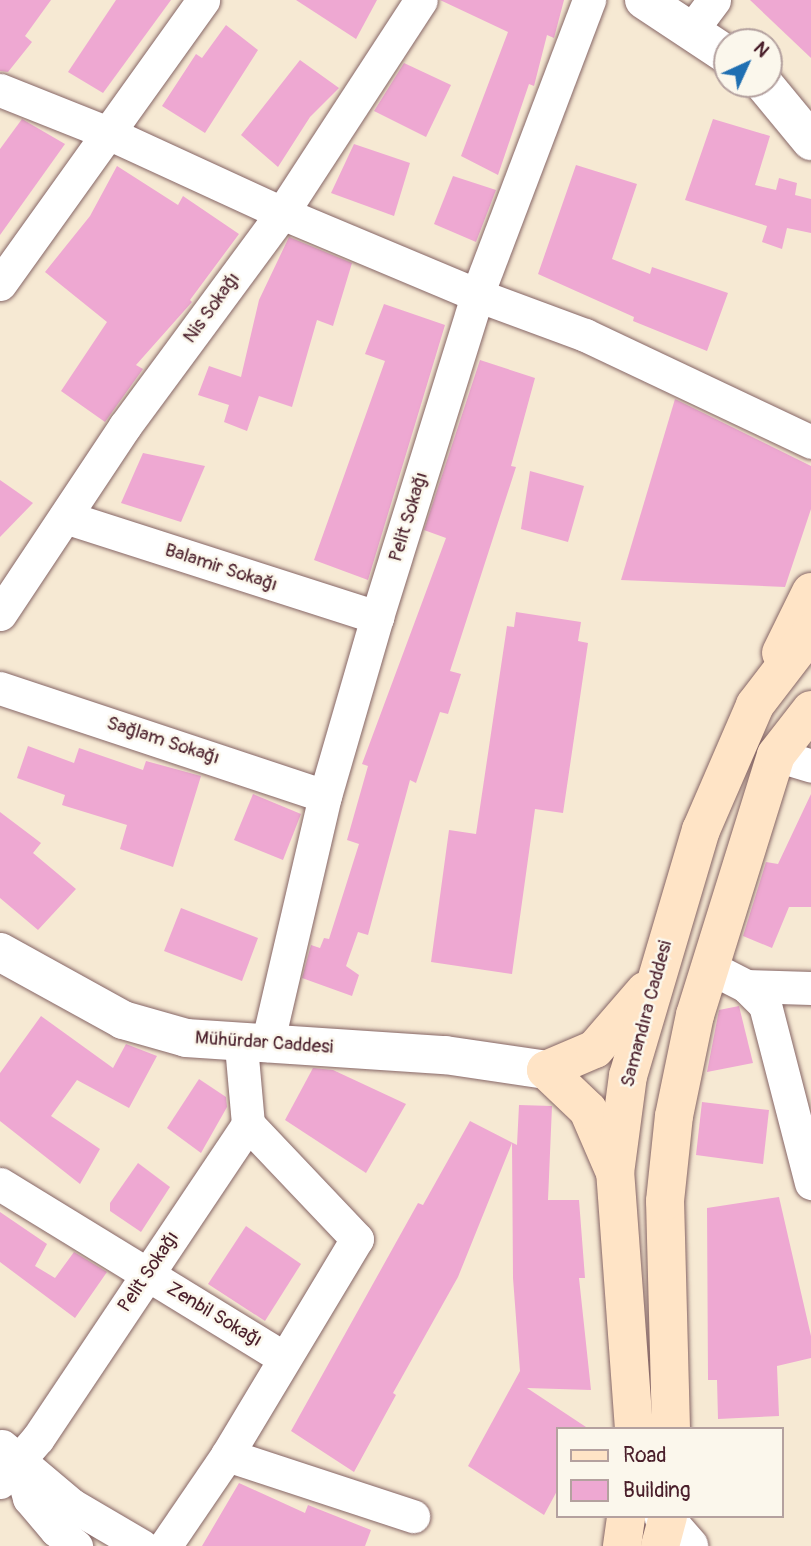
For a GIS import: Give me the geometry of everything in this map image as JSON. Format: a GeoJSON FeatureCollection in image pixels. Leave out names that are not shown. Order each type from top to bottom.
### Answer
{"type":"FeatureCollection","features":[{"type":"Feature","properties":{"kind":"main road"},"geometry":{"type":"LineString","coordinates":[[755,705],[811,592]]}},
{"type":"Feature","properties":{"kind":"main road","name":"Samandıra Caddesi"},"geometry":{"type":"LineString","coordinates":[[634,1427],[615,1173],[628,1076],[701,830],[755,705],[811,632]]}},
{"type":"Feature","properties":{"kind":"main road"},"geometry":{"type":"LineString","coordinates":[[671,1427],[665,1201],[674,1116],[695,1015],[811,710]]}},
{"type":"Feature","properties":{"kind":"main road"},"geometry":{"type":"LineString","coordinates":[[615,1173],[588,1110],[546,1070],[595,1049],[616,1029],[661,970]]}},
{"type":"Feature","properties":{"kind":"main road"},"geometry":{"type":"LineString","coordinates":[[622,1546],[626,1518]]}},
{"type":"Feature","properties":{"kind":"street"},"geometry":{"type":"LineString","coordinates":[[0,285],[203,0]]}},
{"type":"Feature","properties":{"kind":"street","name":"Nis Sokağı"},"geometry":{"type":"LineString","coordinates":[[0,614],[65,517],[282,213],[421,0]]}},
{"type":"Feature","properties":{"kind":"street","name":"Pelit Sokağı"},"geometry":{"type":"LineString","coordinates":[[6,1462],[38,1438],[248,1124],[254,1045],[377,617],[477,295],[589,0]]}},
{"type":"Feature","properties":{"kind":"street"},"geometry":{"type":"LineString","coordinates":[[644,0],[704,14],[713,30]]}},
{"type":"Feature","properties":{"kind":"street"},"geometry":{"type":"LineString","coordinates":[[0,90],[108,133],[282,213],[477,295],[585,335],[811,442]]}},
{"type":"Feature","properties":{"kind":"street"},"geometry":{"type":"LineString","coordinates":[[779,98],[806,124]]}},
{"type":"Feature","properties":{"kind":"street","name":"Balamir Sokağı"},"geometry":{"type":"LineString","coordinates":[[65,517],[377,617]]}},
{"type":"Feature","properties":{"kind":"street","name":"Sağlam Sokağı"},"geometry":{"type":"LineString","coordinates":[[0,688],[325,796]]}},
{"type":"Feature","properties":{"kind":"street","name":"Mühürdar Caddesi"},"geometry":{"type":"LineString","coordinates":[[2,958],[123,1020],[186,1038],[254,1045],[445,1055],[546,1070]]}},
{"type":"Feature","properties":{"kind":"street"},"geometry":{"type":"LineString","coordinates":[[711,968],[746,986],[765,1005],[811,1183]]}},
{"type":"Feature","properties":{"kind":"street"},"geometry":{"type":"LineString","coordinates":[[746,986],[811,988]]}},
{"type":"Feature","properties":{"kind":"street"},"geometry":{"type":"LineString","coordinates":[[165,1546],[228,1455],[356,1240],[248,1124]]}},
{"type":"Feature","properties":{"kind":"street","name":"Zenbil Sokağı"},"geometry":{"type":"LineString","coordinates":[[0,1184],[284,1357]]}},
{"type":"Feature","properties":{"kind":"street"},"geometry":{"type":"LineString","coordinates":[[228,1455],[412,1516]]}},
{"type":"Feature","properties":{"kind":"street"},"geometry":{"type":"LineString","coordinates":[[6,1462],[29,1498],[55,1530],[76,1546]]}},
{"type":"Feature","properties":{"kind":"street"},"geometry":{"type":"LineString","coordinates":[[6,1462],[142,1546]]}},
{"type":"Feature","properties":{"kind":"building"},"geometry":{"type":"Polygon","coordinates":[[[0,0],[51,0],[25,36],[32,42],[8,72],[0,71],[0,0]]]}},
{"type":"Feature","properties":{"kind":"building"},"geometry":{"type":"Polygon","coordinates":[[[116,0],[171,0],[103,93],[68,72],[116,0]]]}},
{"type":"Feature","properties":{"kind":"building"},"geometry":{"type":"Polygon","coordinates":[[[296,0],[377,0],[356,39],[296,0]]]}},
{"type":"Feature","properties":{"kind":"building"},"geometry":{"type":"Polygon","coordinates":[[[440,0],[564,0],[554,38],[547,35],[534,86],[529,84],[498,175],[461,156],[508,32],[440,0]]]}},
{"type":"Feature","properties":{"kind":"building"},"geometry":{"type":"Polygon","coordinates":[[[750,0],[811,0],[811,58],[783,31],[783,28],[779,28],[750,0]]]}},
{"type":"Feature","properties":{"kind":"building"},"geometry":{"type":"Polygon","coordinates":[[[226,25],[258,50],[205,133],[162,106],[196,54],[202,58],[226,25]]]}},
{"type":"Feature","properties":{"kind":"building"},"geometry":{"type":"Polygon","coordinates":[[[300,60],[339,88],[310,117],[278,167],[241,135],[300,60]]]}},
{"type":"Feature","properties":{"kind":"building"},"geometry":{"type":"Polygon","coordinates":[[[404,63],[451,85],[426,137],[374,111],[404,63]]]}},
{"type":"Feature","properties":{"kind":"building"},"geometry":{"type":"Polygon","coordinates":[[[22,119],[65,144],[0,235],[0,149],[22,119]]]}},
{"type":"Feature","properties":{"kind":"building"},"geometry":{"type":"Polygon","coordinates":[[[713,119],[770,136],[755,185],[776,190],[779,178],[797,183],[795,195],[811,199],[811,233],[787,228],[782,249],[762,242],[767,226],[685,200],[713,119]]]}},
{"type":"Feature","properties":{"kind":"building"},"geometry":{"type":"Polygon","coordinates":[[[354,144],[410,163],[394,216],[331,193],[354,144]]]}},
{"type":"Feature","properties":{"kind":"building"},"geometry":{"type":"Polygon","coordinates":[[[576,165],[637,184],[612,259],[650,274],[652,267],[728,293],[707,351],[633,321],[634,317],[538,274],[576,165]]]}},
{"type":"Feature","properties":{"kind":"building"},"geometry":{"type":"Polygon","coordinates":[[[117,166],[178,205],[183,196],[239,234],[190,300],[192,302],[136,365],[143,369],[105,422],[61,391],[107,322],[45,272],[90,216],[117,166]]]}},
{"type":"Feature","properties":{"kind":"building"},"geometry":{"type":"Polygon","coordinates":[[[453,176],[496,190],[476,242],[434,224],[453,176]]]}},
{"type":"Feature","properties":{"kind":"building"},"geometry":{"type":"Polygon","coordinates":[[[289,237],[352,263],[333,326],[317,320],[292,407],[259,396],[247,431],[224,422],[229,405],[198,395],[209,366],[241,377],[259,300],[289,237]]]}},
{"type":"Feature","properties":{"kind":"building"},"geometry":{"type":"Polygon","coordinates":[[[384,304],[445,325],[368,580],[314,560],[385,361],[365,354],[384,304]]]}},
{"type":"Feature","properties":{"kind":"building"},"geometry":{"type":"Polygon","coordinates":[[[480,360],[535,378],[511,466],[516,467],[450,671],[461,674],[448,714],[440,712],[416,783],[410,780],[368,935],[358,932],[346,966],[359,975],[352,996],[302,978],[311,945],[320,948],[324,938],[329,939],[359,844],[347,840],[368,766],[362,764],[446,538],[424,530],[480,360]]]}},
{"type":"Feature","properties":{"kind":"building"},"geometry":{"type":"Polygon","coordinates":[[[675,399],[811,466],[811,509],[785,587],[621,580],[675,399]]]}},
{"type":"Feature","properties":{"kind":"building"},"geometry":{"type":"Polygon","coordinates":[[[143,453],[205,466],[181,522],[121,503],[143,453]]]}},
{"type":"Feature","properties":{"kind":"building"},"geometry":{"type":"Polygon","coordinates":[[[530,471],[584,486],[568,542],[521,529],[530,471]]]}},
{"type":"Feature","properties":{"kind":"building"},"geometry":{"type":"Polygon","coordinates":[[[0,480],[33,503],[0,537],[0,480]]]}},
{"type":"Feature","properties":{"kind":"building"},"geometry":{"type":"Polygon","coordinates":[[[516,612],[581,622],[578,641],[588,643],[563,813],[535,809],[512,974],[431,962],[449,830],[476,834],[507,626],[514,627],[516,612]]]}},
{"type":"Feature","properties":{"kind":"building"},"geometry":{"type":"Polygon","coordinates":[[[28,746],[74,763],[79,748],[143,770],[146,761],[201,776],[173,867],[120,849],[127,825],[62,805],[65,795],[17,778],[28,746]]]}},
{"type":"Feature","properties":{"kind":"building"},"geometry":{"type":"Polygon","coordinates":[[[253,794],[301,814],[283,860],[234,840],[253,794]]]}},
{"type":"Feature","properties":{"kind":"building"},"geometry":{"type":"Polygon","coordinates":[[[811,794],[811,907],[789,907],[772,948],[743,936],[766,862],[778,864],[811,794]]]}},
{"type":"Feature","properties":{"kind":"building"},"geometry":{"type":"Polygon","coordinates":[[[0,812],[41,843],[33,853],[76,889],[38,930],[0,898],[0,812]]]}},
{"type":"Feature","properties":{"kind":"building"},"geometry":{"type":"Polygon","coordinates":[[[181,908],[258,938],[242,981],[164,951],[181,908]]]}},
{"type":"Feature","properties":{"kind":"building"},"geometry":{"type":"Polygon","coordinates":[[[739,1006],[753,1063],[707,1072],[719,1010],[739,1006]]]}},
{"type":"Feature","properties":{"kind":"building"},"geometry":{"type":"Polygon","coordinates":[[[41,1016],[113,1068],[126,1044],[157,1056],[129,1108],[77,1080],[51,1116],[100,1149],[80,1184],[0,1121],[0,1073],[41,1016]]]}},
{"type":"Feature","properties":{"kind":"building"},"geometry":{"type":"Polygon","coordinates":[[[313,1068],[333,1070],[406,1104],[366,1173],[285,1120],[313,1068]]]}},
{"type":"Feature","properties":{"kind":"building"},"geometry":{"type":"Polygon","coordinates":[[[199,1079],[226,1097],[227,1107],[201,1153],[167,1128],[199,1079]]]}},
{"type":"Feature","properties":{"kind":"building"},"geometry":{"type":"Polygon","coordinates":[[[702,1102],[769,1110],[763,1164],[696,1155],[702,1102]]]}},
{"type":"Feature","properties":{"kind":"building"},"geometry":{"type":"Polygon","coordinates":[[[519,1105],[552,1106],[548,1200],[579,1200],[585,1278],[579,1278],[591,1390],[527,1388],[586,1427],[556,1427],[556,1493],[544,1515],[468,1466],[520,1371],[513,1278],[512,1143],[458,1277],[393,1393],[396,1395],[354,1472],[291,1431],[418,1203],[423,1205],[470,1121],[517,1145],[519,1105]]]}},
{"type":"Feature","properties":{"kind":"building"},"geometry":{"type":"Polygon","coordinates":[[[138,1163],[170,1187],[141,1232],[110,1211],[110,1203],[138,1163]]]}},
{"type":"Feature","properties":{"kind":"building"},"geometry":{"type":"Polygon","coordinates":[[[779,1197],[811,1336],[811,1358],[777,1366],[779,1416],[718,1419],[717,1380],[708,1380],[707,1208],[779,1197]]]}},
{"type":"Feature","properties":{"kind":"building"},"geometry":{"type":"Polygon","coordinates":[[[0,1212],[47,1244],[35,1266],[55,1278],[74,1252],[107,1272],[75,1318],[0,1262],[0,1212]]]}},
{"type":"Feature","properties":{"kind":"building"},"geometry":{"type":"Polygon","coordinates":[[[246,1226],[301,1264],[265,1321],[208,1284],[246,1226]]]}},
{"type":"Feature","properties":{"kind":"building"},"geometry":{"type":"Polygon","coordinates":[[[239,1483],[305,1513],[308,1505],[371,1530],[365,1546],[202,1546],[239,1483]]]}}]}
